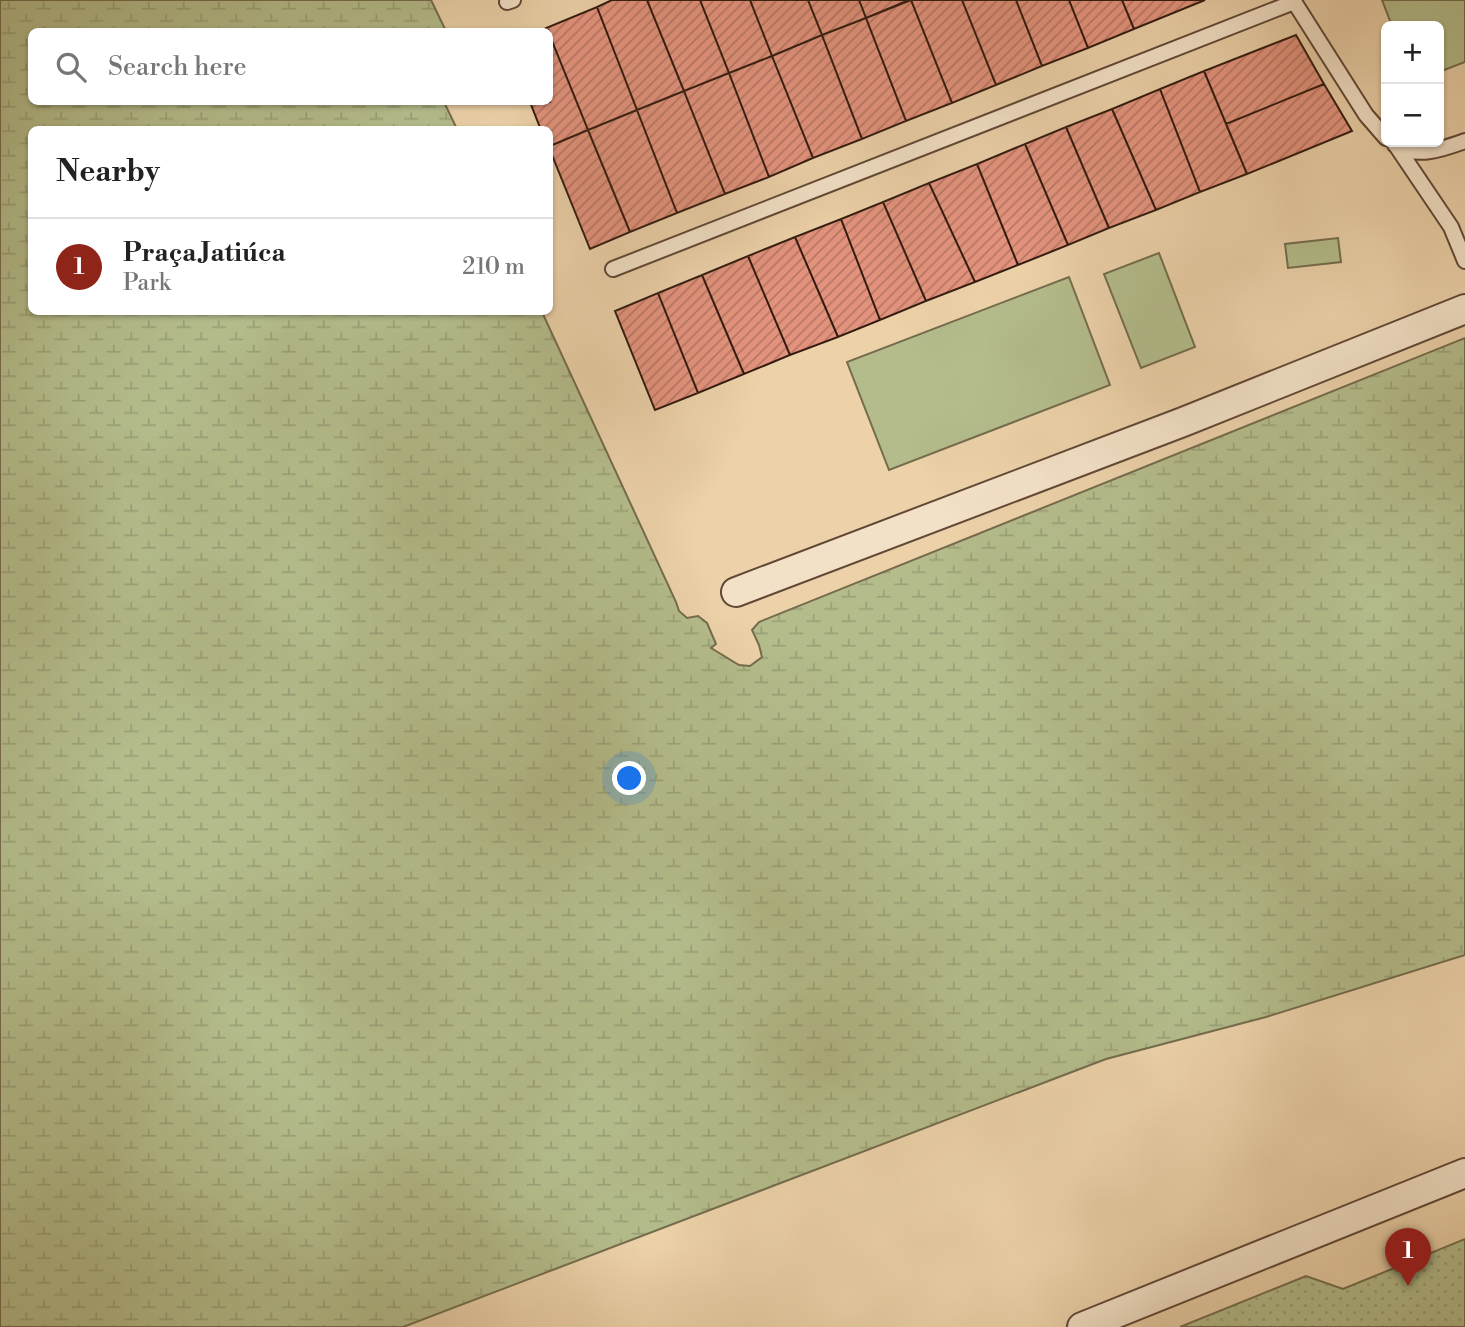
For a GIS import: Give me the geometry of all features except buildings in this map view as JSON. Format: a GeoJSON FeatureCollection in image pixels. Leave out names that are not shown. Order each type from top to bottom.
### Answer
{"type":"FeatureCollection","features":[{"type":"Feature","properties":{"kind":"street"},"geometry":{"type":"LineString","coordinates":[[736,592],[1183,422],[1465,309]]}},
{"type":"Feature","properties":{"kind":"street"},"geometry":{"type":"LineString","coordinates":[[1082,1327],[1465,1173]]}},
{"type":"Feature","properties":{"kind":"lane"},"geometry":{"type":"LineString","coordinates":[[613,269],[1294,1],[1366,115],[1381,131]]}},
{"type":"Feature","properties":{"kind":"lane"},"geometry":{"type":"LineString","coordinates":[[1402,147],[1418,154],[1465,141]]}},
{"type":"Feature","properties":{"kind":"lane"},"geometry":{"type":"LineString","coordinates":[[1395,147],[1451,227],[1465,261]]}},
{"type":"Feature","properties":{"kind":"green space"},"geometry":{"type":"Polygon","coordinates":[[[0,0],[431,0],[445,28],[28,28],[28,105],[445,105],[456,126],[28,126],[28,315],[543,315],[679,611],[687,618],[698,616],[707,623],[716,644],[711,648],[739,665],[750,666],[762,657],[752,630],[759,622],[1465,338],[1465,955],[1266,1017],[1106,1059],[403,1327],[0,1327],[0,0]]]}},
{"type":"Feature","properties":{"kind":"green space"},"geometry":{"type":"Polygon","coordinates":[[[1382,0],[1465,0],[1465,62],[1444,70],[1444,21],[1390,21],[1382,0]]]}},
{"type":"Feature","properties":{"kind":"green space"},"geometry":{"type":"Polygon","coordinates":[[[1338,238],[1341,262],[1288,268],[1285,244],[1338,238]]]}},
{"type":"Feature","properties":{"kind":"green space"},"geometry":{"type":"Polygon","coordinates":[[[1159,253],[1195,347],[1141,368],[1104,274],[1159,253]]]}},
{"type":"Feature","properties":{"kind":"green space"},"geometry":{"type":"Polygon","coordinates":[[[1069,277],[1110,385],[889,470],[847,362],[1069,277]]]}},
{"type":"Feature","properties":{"kind":"green space"},"geometry":{"type":"Polygon","coordinates":[[[1465,1239],[1465,1327],[1180,1327],[1306,1276],[1343,1289],[1465,1239]]]}},
{"type":"Feature","properties":{"kind":"place","name":"Praça Jatiúca"},"geometry":{"type":"Point","coordinates":[1408,1286]}}]}
